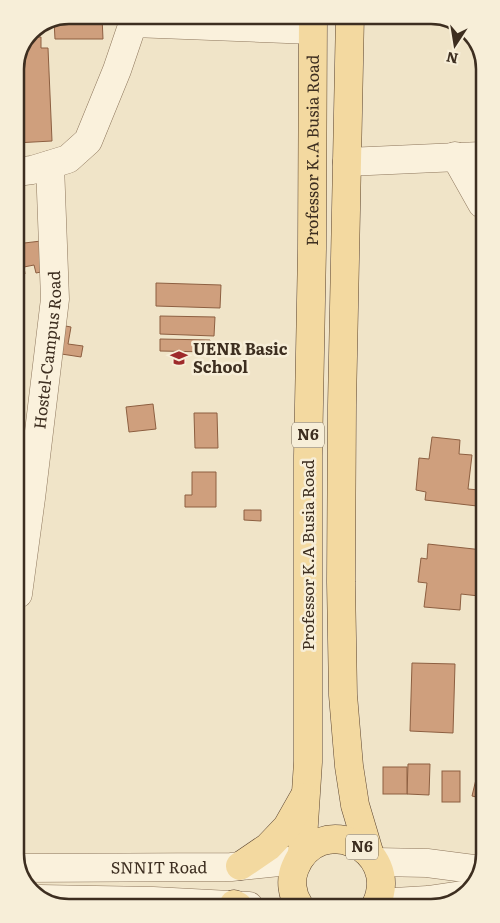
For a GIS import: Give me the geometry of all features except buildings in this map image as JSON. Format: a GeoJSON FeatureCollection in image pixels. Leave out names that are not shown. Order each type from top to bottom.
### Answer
{"type":"FeatureCollection","features":[{"type":"Feature","properties":{"kind":"main road","name":"Professor K.A Busia Road"},"geometry":{"type":"LineString","coordinates":[[300,857],[308,762],[308,456],[312,290],[313,24]]}},
{"type":"Feature","properties":{"kind":"main road","name":"Professor K.A Busia Road"},"geometry":{"type":"LineString","coordinates":[[350,24],[344,290],[341,582],[343,695],[349,766],[355,805],[372,857]]}},
{"type":"Feature","properties":{"kind":"main road"},"geometry":{"type":"LineString","coordinates":[[312,249],[345,246]]}},
{"type":"Feature","properties":{"kind":"main road"},"geometry":{"type":"LineString","coordinates":[[312,290],[344,290]]}},
{"type":"Feature","properties":{"kind":"main road"},"geometry":{"type":"LineString","coordinates":[[240,866],[268,847],[287,827],[306,794]]}},
{"type":"Feature","properties":{"kind":"main road","name":"N6"},"geometry":{"type":"LineString","coordinates":[[297,899],[292,888],[293,873],[300,857],[312,846],[323,841],[335,839],[353,842],[372,857],[381,875],[381,890],[378,899]]}},
{"type":"Feature","properties":{"kind":"street"},"geometry":{"type":"LineString","coordinates":[[24,171],[68,159],[88,141],[117,70],[133,24]]}},
{"type":"Feature","properties":{"kind":"street"},"geometry":{"type":"LineString","coordinates":[[347,162],[468,156],[476,183]]}},
{"type":"Feature","properties":{"kind":"street","name":"Hostel-Campus Road"},"geometry":{"type":"LineString","coordinates":[[24,549],[55,298],[50,165]]}},
{"type":"Feature","properties":{"kind":"street","name":"SNNIT Road"},"geometry":{"type":"LineString","coordinates":[[26,868],[240,866],[300,857]]}},
{"type":"Feature","properties":{"kind":"street"},"geometry":{"type":"LineString","coordinates":[[372,857],[474,869]]}},
{"type":"Feature","properties":{"kind":"place","name":"UENR Basic School"},"geometry":{"type":"Point","coordinates":[179,358]}}]}
